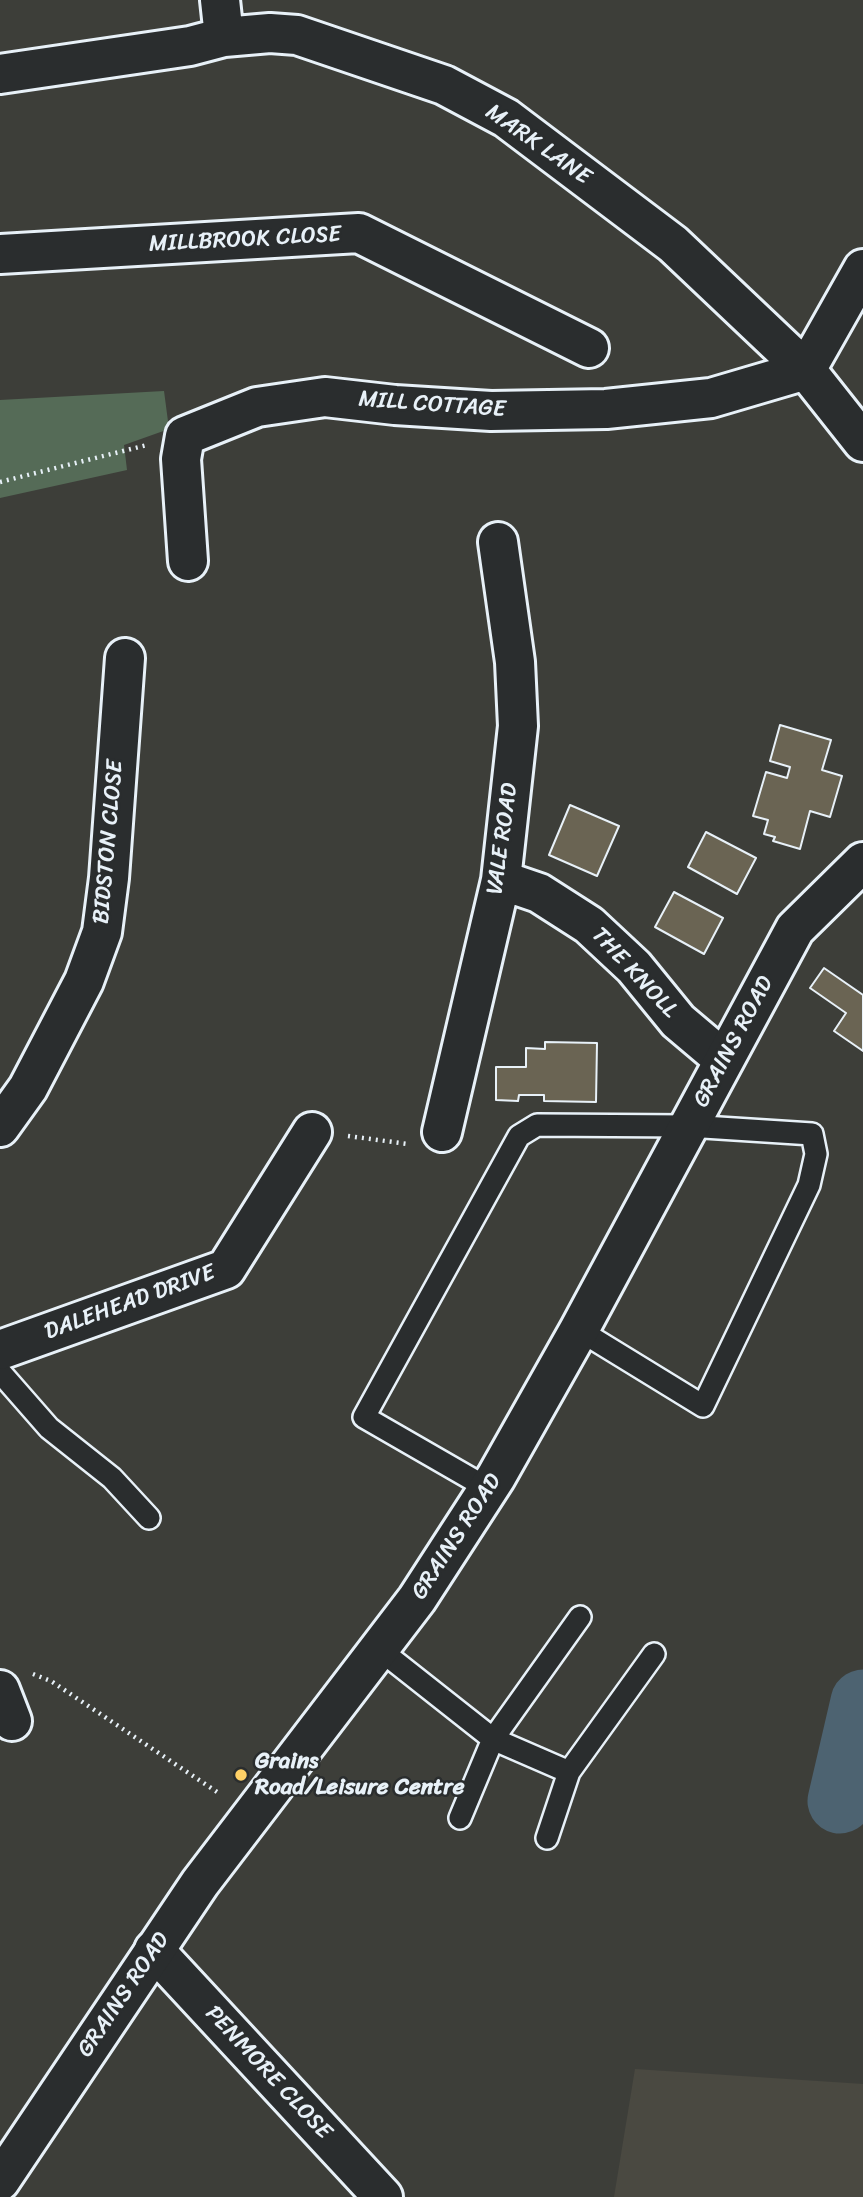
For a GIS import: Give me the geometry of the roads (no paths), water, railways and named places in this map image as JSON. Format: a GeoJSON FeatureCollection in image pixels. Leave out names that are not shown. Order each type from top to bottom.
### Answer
{"type":"FeatureCollection","features":[{"type":"Feature","properties":{"kind":"street"},"geometry":{"type":"LineString","coordinates":[[219,0],[224,37]]}},
{"type":"Feature","properties":{"kind":"street","name":"MARK LANE"},"geometry":{"type":"LineString","coordinates":[[0,74],[190,46],[224,37],[270,33],[297,35],[444,85],[506,118],[673,243],[806,370],[863,442]]}},
{"type":"Feature","properties":{"kind":"street","name":"MILLBROOK CLOSE"},"geometry":{"type":"LineString","coordinates":[[0,254],[359,233],[589,348]]}},
{"type":"Feature","properties":{"kind":"street"},"geometry":{"type":"LineString","coordinates":[[806,370],[863,269]]}},
{"type":"Feature","properties":{"kind":"street","name":"MILL COTTAGE"},"geometry":{"type":"LineString","coordinates":[[188,561],[181,459],[185,436],[257,407],[325,397],[491,411],[606,409],[711,398],[806,370]]}},
{"type":"Feature","properties":{"kind":"street","name":"VALE ROAD"},"geometry":{"type":"LineString","coordinates":[[442,1132],[501,880],[518,726],[515,662],[498,541]]}},
{"type":"Feature","properties":{"kind":"street","name":"BIDSTON CLOSE"},"geometry":{"type":"LineString","coordinates":[[0,1127],[28,1088],[85,981],[102,932],[109,878],[125,658]]}},
{"type":"Feature","properties":{"kind":"street","name":"GRAINS ROAD"},"geometry":{"type":"LineString","coordinates":[[0,2181],[200,1883],[418,1599],[489,1489],[579,1330],[795,929],[863,862]]}},
{"type":"Feature","properties":{"kind":"street","name":"THE KNOLL"},"geometry":{"type":"LineString","coordinates":[[501,880],[539,893],[589,925],[634,968],[678,1021],[723,1059]]}},
{"type":"Feature","properties":{"kind":"street","name":"DALEHEAD DRIVE"},"geometry":{"type":"LineString","coordinates":[[0,1350],[226,1269],[312,1132]]}},
{"type":"Feature","properties":{"kind":"street","name":"PENMORE CLOSE"},"geometry":{"type":"LineString","coordinates":[[154,1950],[383,2197]]}},
{"type":"Feature","properties":{"kind":"lane"},"geometry":{"type":"LineString","coordinates":[[489,1489],[364,1417],[519,1136],[537,1125],[688,1126],[812,1134],[816,1154],[808,1185],[703,1406],[579,1330]]}},
{"type":"Feature","properties":{"kind":"lane"},"geometry":{"type":"LineString","coordinates":[[0,1372],[49,1428],[112,1478],[149,1518]]}},
{"type":"Feature","properties":{"kind":"lane"},"geometry":{"type":"LineString","coordinates":[[460,1818],[493,1739],[580,1617]]}},
{"type":"Feature","properties":{"kind":"lane"},"geometry":{"type":"LineString","coordinates":[[379,1649],[493,1739],[569,1772]]}},
{"type":"Feature","properties":{"kind":"lane"},"geometry":{"type":"LineString","coordinates":[[547,1838],[569,1772],[654,1654]]}},
{"type":"Feature","properties":{"kind":"waterway"},"geometry":{"type":"LineString","coordinates":[[840,1801],[863,1702]]}},
{"type":"Feature","properties":{"kind":"place","name":"Grains Road/Leisure Centre"},"geometry":{"type":"Point","coordinates":[241,1775]}}]}
